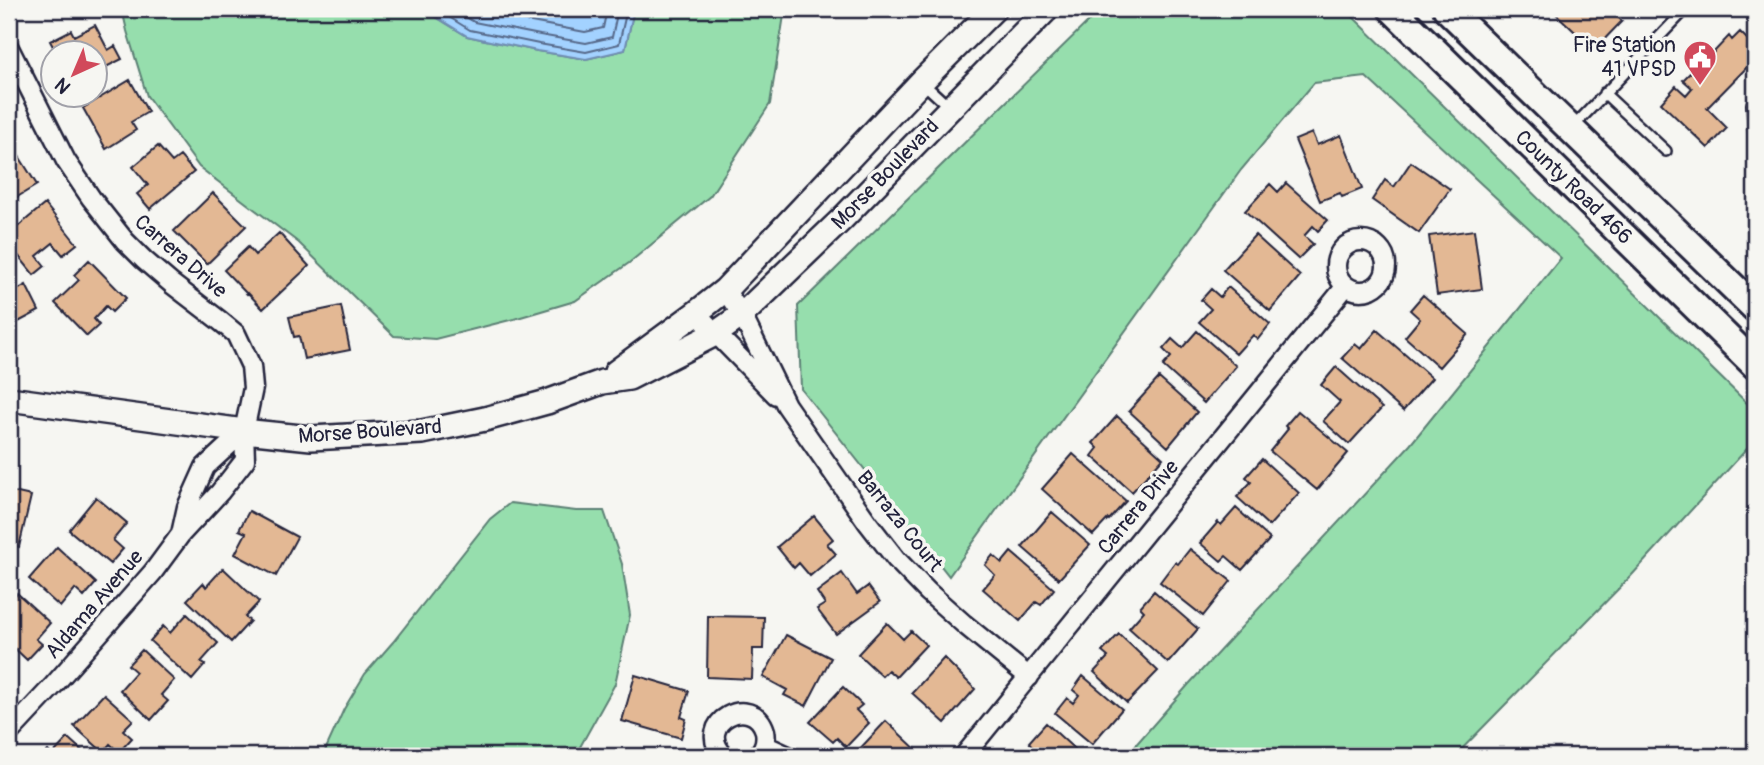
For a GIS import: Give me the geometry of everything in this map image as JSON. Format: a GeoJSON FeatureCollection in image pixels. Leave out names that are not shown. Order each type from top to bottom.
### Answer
{"type":"FeatureCollection","features":[{"type":"Feature","properties":{"kind":"main road","name":"County Road 466"},"geometry":{"type":"LineString","coordinates":[[1392,9],[1755,365]]}},
{"type":"Feature","properties":{"kind":"main road","name":"County Road 466"},"geometry":{"type":"LineString","coordinates":[[1447,9],[1755,308]]}},
{"type":"Feature","properties":{"kind":"street","name":"Morse Boulevard"},"geometry":{"type":"LineString","coordinates":[[602,382],[724,290],[994,9]]}},
{"type":"Feature","properties":{"kind":"street","name":"Morse Boulevard"},"geometry":{"type":"LineString","coordinates":[[9,399],[312,438],[422,432],[485,419],[547,402],[602,382],[629,378],[715,334],[742,315],[841,220],[1047,9]]}},
{"type":"Feature","properties":{"kind":"street","name":"Carrera Drive"},"geometry":{"type":"LineString","coordinates":[[9,48],[66,160],[107,219],[144,260],[236,334],[251,366],[253,388],[244,431]]}},
{"type":"Feature","properties":{"kind":"street","name":"Carrera Drive"},"geometry":{"type":"LineString","coordinates":[[964,756],[1346,286]]}},
{"type":"Feature","properties":{"kind":"street","name":"Barraza Court"},"geometry":{"type":"LineString","coordinates":[[724,290],[742,315],[786,405],[896,559],[946,608],[1028,677]]}},
{"type":"Feature","properties":{"kind":"street","name":"Barraza Court"},"geometry":{"type":"LineString","coordinates":[[696,313],[786,405]]}},
{"type":"Feature","properties":{"kind":"street","name":"Aldama Avenue"},"geometry":{"type":"LineString","coordinates":[[181,534],[187,508],[205,467],[244,431]]}},
{"type":"Feature","properties":{"kind":"street","name":"Aldama Avenue"},"geometry":{"type":"LineString","coordinates":[[9,733],[53,687],[153,572],[181,534],[245,460],[244,431]]}},
{"type":"Feature","properties":{"kind":"street"},"geometry":{"type":"LineString","coordinates":[[724,756],[716,745],[716,729],[727,716],[744,712],[759,720],[764,728],[766,737],[761,751],[788,756]]}},
{"type":"Feature","properties":{"kind":"lane"},"geometry":{"type":"LineString","coordinates":[[1570,129],[1686,9]]}},
{"type":"Feature","properties":{"kind":"lane"},"geometry":{"type":"LineString","coordinates":[[922,81],[950,108]]}},
{"type":"Feature","properties":{"kind":"lane"},"geometry":{"type":"LineString","coordinates":[[1604,93],[1666,151]]}},
{"type":"Feature","properties":{"kind":"lane"},"geometry":{"type":"LineString","coordinates":[[1755,101],[1752,104],[1755,149]]}},
{"type":"Feature","properties":{"kind":"green space"},"geometry":{"type":"Polygon","coordinates":[[[122,9],[423,9],[467,36],[586,59],[625,50],[634,9],[785,9],[770,104],[710,196],[629,263],[575,301],[435,339],[394,336],[299,243],[199,167],[147,96],[122,9]]]}},
{"type":"Feature","properties":{"kind":"green space"},"geometry":{"type":"Polygon","coordinates":[[[1101,9],[1345,9],[1755,411],[1755,440],[1631,576],[1455,756],[1126,756],[1410,445],[1561,258],[1366,77],[1314,83],[1241,170],[949,576],[801,389],[798,306],[1101,9]]]}},
{"type":"Feature","properties":{"kind":"green space"},"geometry":{"type":"Polygon","coordinates":[[[510,503],[576,511],[604,511],[622,564],[630,615],[615,684],[575,756],[325,756],[344,709],[365,674],[490,519],[510,503]]]}},
{"type":"Feature","properties":{"kind":"water"},"geometry":{"type":"Polygon","coordinates":[[[423,9],[634,9],[625,50],[586,59],[467,36],[423,9]]]}},
{"type":"Feature","properties":{"kind":"building"},"geometry":{"type":"Polygon","coordinates":[[[1551,9],[1609,9],[1622,21],[1594,50],[1551,9]]]}},
{"type":"Feature","properties":{"kind":"building"},"geometry":{"type":"Polygon","coordinates":[[[95,25],[102,38],[56,38],[71,30],[74,36],[95,25]]]}},
{"type":"Feature","properties":{"kind":"building"},"geometry":{"type":"Polygon","coordinates":[[[1740,32],[1755,47],[1750,57],[1754,60],[1707,108],[1727,128],[1708,148],[1661,103],[1676,86],[1686,95],[1692,88],[1683,80],[1693,70],[1695,72],[1729,36],[1732,40],[1740,32]]]}},
{"type":"Feature","properties":{"kind":"building"},"geometry":{"type":"Polygon","coordinates":[[[115,46],[122,59],[108,66],[108,50],[115,46]]]}},
{"type":"Feature","properties":{"kind":"building"},"geometry":{"type":"Polygon","coordinates":[[[130,80],[148,112],[131,122],[136,130],[106,149],[83,108],[108,108],[108,93],[130,80]]]}},
{"type":"Feature","properties":{"kind":"building"},"geometry":{"type":"Polygon","coordinates":[[[1312,133],[1317,145],[1341,135],[1362,189],[1342,197],[1340,193],[1320,201],[1295,140],[1312,133]]]}},
{"type":"Feature","properties":{"kind":"building"},"geometry":{"type":"Polygon","coordinates":[[[12,145],[37,185],[9,202],[9,147],[12,145]]]}},
{"type":"Feature","properties":{"kind":"building"},"geometry":{"type":"Polygon","coordinates":[[[158,146],[172,162],[180,156],[194,172],[150,209],[137,194],[148,185],[133,167],[158,146]]]}},
{"type":"Feature","properties":{"kind":"building"},"geometry":{"type":"Polygon","coordinates":[[[1411,162],[1450,189],[1419,233],[1372,200],[1385,180],[1394,187],[1411,162]]]}},
{"type":"Feature","properties":{"kind":"building"},"geometry":{"type":"Polygon","coordinates":[[[1286,183],[1328,220],[1318,231],[1313,226],[1304,236],[1313,244],[1298,259],[1245,211],[1270,184],[1278,192],[1286,183]]]}},
{"type":"Feature","properties":{"kind":"building"},"geometry":{"type":"Polygon","coordinates":[[[213,193],[246,226],[207,264],[174,231],[213,193]]]}},
{"type":"Feature","properties":{"kind":"building"},"geometry":{"type":"Polygon","coordinates":[[[45,204],[77,244],[63,255],[53,243],[37,256],[45,266],[34,275],[9,244],[9,234],[45,204]]]}},
{"type":"Feature","properties":{"kind":"building"},"geometry":{"type":"Polygon","coordinates":[[[1474,230],[1482,289],[1437,295],[1429,236],[1474,230]]]}},
{"type":"Feature","properties":{"kind":"building"},"geometry":{"type":"Polygon","coordinates":[[[279,233],[309,266],[263,309],[224,270],[248,247],[255,255],[279,233]]]}},
{"type":"Feature","properties":{"kind":"building"},"geometry":{"type":"Polygon","coordinates":[[[1255,235],[1300,276],[1270,311],[1223,270],[1255,235]]]}},
{"type":"Feature","properties":{"kind":"building"},"geometry":{"type":"Polygon","coordinates":[[[89,260],[126,298],[112,312],[106,306],[94,319],[99,325],[87,336],[55,303],[79,280],[74,275],[89,260]]]}},
{"type":"Feature","properties":{"kind":"building"},"geometry":{"type":"Polygon","coordinates":[[[9,274],[17,290],[26,285],[39,311],[9,327],[9,274]]]}},
{"type":"Feature","properties":{"kind":"building"},"geometry":{"type":"Polygon","coordinates":[[[1228,287],[1270,324],[1258,339],[1253,335],[1236,354],[1199,322],[1211,309],[1201,300],[1211,289],[1220,297],[1228,287]]]}},
{"type":"Feature","properties":{"kind":"building"},"geometry":{"type":"Polygon","coordinates":[[[1423,295],[1468,334],[1439,367],[1405,337],[1420,319],[1410,310],[1423,295]]]}},
{"type":"Feature","properties":{"kind":"building"},"geometry":{"type":"Polygon","coordinates":[[[341,306],[350,350],[304,359],[299,336],[294,337],[289,317],[341,306]]]}},
{"type":"Feature","properties":{"kind":"building"},"geometry":{"type":"Polygon","coordinates":[[[1377,330],[1432,378],[1403,411],[1342,358],[1355,344],[1361,349],[1377,330]]]}},
{"type":"Feature","properties":{"kind":"building"},"geometry":{"type":"Polygon","coordinates":[[[1197,331],[1236,366],[1204,403],[1163,366],[1171,357],[1163,349],[1172,339],[1182,348],[1197,331]]]}},
{"type":"Feature","properties":{"kind":"building"},"geometry":{"type":"Polygon","coordinates":[[[1336,367],[1382,408],[1349,444],[1323,421],[1340,402],[1321,385],[1336,367]]]}},
{"type":"Feature","properties":{"kind":"building"},"geometry":{"type":"Polygon","coordinates":[[[1159,378],[1197,412],[1168,447],[1129,411],[1159,378]]]}},
{"type":"Feature","properties":{"kind":"building"},"geometry":{"type":"Polygon","coordinates":[[[1298,411],[1348,453],[1317,490],[1270,451],[1288,429],[1285,426],[1298,411]]]}},
{"type":"Feature","properties":{"kind":"building"},"geometry":{"type":"Polygon","coordinates":[[[1117,416],[1163,458],[1132,492],[1092,456],[1098,448],[1093,443],[1117,416]]]}},
{"type":"Feature","properties":{"kind":"building"},"geometry":{"type":"Polygon","coordinates":[[[1073,454],[1126,501],[1093,535],[1042,489],[1073,454]]]}},
{"type":"Feature","properties":{"kind":"building"},"geometry":{"type":"Polygon","coordinates":[[[1262,459],[1299,493],[1269,526],[1237,497],[1251,482],[1246,477],[1262,459]]]}},
{"type":"Feature","properties":{"kind":"building"},"geometry":{"type":"Polygon","coordinates":[[[9,491],[31,496],[19,547],[9,544],[9,491]]]}},
{"type":"Feature","properties":{"kind":"building"},"geometry":{"type":"Polygon","coordinates":[[[96,497],[127,523],[113,540],[123,549],[110,564],[69,530],[96,497]]]}},
{"type":"Feature","properties":{"kind":"building"},"geometry":{"type":"Polygon","coordinates":[[[1236,508],[1270,539],[1242,570],[1226,556],[1221,561],[1200,543],[1218,522],[1221,525],[1236,508]]]}},
{"type":"Feature","properties":{"kind":"building"},"geometry":{"type":"Polygon","coordinates":[[[249,511],[297,537],[276,576],[235,554],[246,533],[239,530],[249,511]]]}},
{"type":"Feature","properties":{"kind":"building"},"geometry":{"type":"Polygon","coordinates":[[[1052,512],[1090,545],[1059,579],[1022,547],[1052,512]]]}},
{"type":"Feature","properties":{"kind":"building"},"geometry":{"type":"Polygon","coordinates":[[[814,516],[833,539],[827,544],[836,554],[810,576],[799,563],[794,568],[777,547],[814,516]]]}},
{"type":"Feature","properties":{"kind":"building"},"geometry":{"type":"Polygon","coordinates":[[[57,547],[96,583],[84,597],[75,589],[60,607],[29,579],[57,547]]]}},
{"type":"Feature","properties":{"kind":"building"},"geometry":{"type":"Polygon","coordinates":[[[1190,549],[1231,581],[1203,616],[1160,582],[1175,562],[1178,564],[1190,549]]]}},
{"type":"Feature","properties":{"kind":"building"},"geometry":{"type":"Polygon","coordinates":[[[1011,552],[1054,589],[1041,605],[1036,602],[1020,621],[983,589],[995,575],[985,565],[993,555],[1002,563],[1011,552]]]}},
{"type":"Feature","properties":{"kind":"building"},"geometry":{"type":"Polygon","coordinates":[[[223,568],[259,602],[245,617],[250,621],[231,642],[187,600],[203,583],[206,587],[223,568]]]}},
{"type":"Feature","properties":{"kind":"building"},"geometry":{"type":"Polygon","coordinates":[[[842,573],[857,594],[868,586],[880,602],[836,634],[817,609],[825,604],[817,592],[842,573]]]}},
{"type":"Feature","properties":{"kind":"building"},"geometry":{"type":"Polygon","coordinates":[[[1154,591],[1198,629],[1168,663],[1129,628],[1144,611],[1140,607],[1154,591]]]}},
{"type":"Feature","properties":{"kind":"building"},"geometry":{"type":"Polygon","coordinates":[[[17,593],[50,623],[36,639],[42,644],[27,660],[9,643],[9,602],[17,593]]]}},
{"type":"Feature","properties":{"kind":"building"},"geometry":{"type":"Polygon","coordinates":[[[187,614],[218,643],[201,662],[205,665],[192,680],[150,641],[163,626],[170,633],[187,614]]]}},
{"type":"Feature","properties":{"kind":"building"},"geometry":{"type":"Polygon","coordinates":[[[708,616],[764,617],[763,649],[753,649],[752,679],[707,677],[708,616]]]}},
{"type":"Feature","properties":{"kind":"building"},"geometry":{"type":"Polygon","coordinates":[[[887,623],[903,639],[911,631],[926,645],[896,677],[888,670],[882,676],[858,654],[887,623]]]}},
{"type":"Feature","properties":{"kind":"building"},"geometry":{"type":"Polygon","coordinates":[[[1119,634],[1158,671],[1127,703],[1094,672],[1108,657],[1102,652],[1119,634]]]}},
{"type":"Feature","properties":{"kind":"building"},"geometry":{"type":"Polygon","coordinates":[[[786,635],[831,658],[806,706],[784,695],[787,690],[763,677],[786,635]]]}},
{"type":"Feature","properties":{"kind":"building"},"geometry":{"type":"Polygon","coordinates":[[[142,650],[174,680],[161,695],[168,701],[151,720],[120,690],[136,672],[128,665],[142,650]]]}},
{"type":"Feature","properties":{"kind":"building"},"geometry":{"type":"Polygon","coordinates":[[[944,658],[975,689],[945,723],[912,693],[944,658]]]}},
{"type":"Feature","properties":{"kind":"building"},"geometry":{"type":"Polygon","coordinates":[[[635,675],[689,691],[681,717],[686,719],[681,738],[622,721],[635,675]]]}},
{"type":"Feature","properties":{"kind":"building"},"geometry":{"type":"Polygon","coordinates":[[[1083,676],[1122,709],[1092,744],[1055,713],[1067,698],[1073,703],[1079,695],[1073,690],[1083,676]]]}},
{"type":"Feature","properties":{"kind":"building"},"geometry":{"type":"Polygon","coordinates":[[[843,687],[862,705],[856,710],[869,723],[846,747],[837,738],[833,742],[810,722],[843,687]]]}},
{"type":"Feature","properties":{"kind":"building"},"geometry":{"type":"Polygon","coordinates":[[[104,694],[133,720],[123,730],[132,738],[119,752],[110,744],[103,752],[74,726],[104,694]]]}},
{"type":"Feature","properties":{"kind":"building"},"geometry":{"type":"Polygon","coordinates":[[[886,721],[921,754],[853,756],[886,721]]]}},
{"type":"Feature","properties":{"kind":"building"},"geometry":{"type":"Polygon","coordinates":[[[1046,723],[1082,756],[1023,756],[1032,746],[1029,742],[1046,723]]]}},
{"type":"Feature","properties":{"kind":"building"},"geometry":{"type":"Polygon","coordinates":[[[68,738],[88,756],[43,756],[48,751],[52,755],[68,738]]]}},
{"type":"Feature","properties":{"kind":"place","name":"Fire Station 41 VPSD"},"geometry":{"type":"Point","coordinates":[1700,87]}}]}
